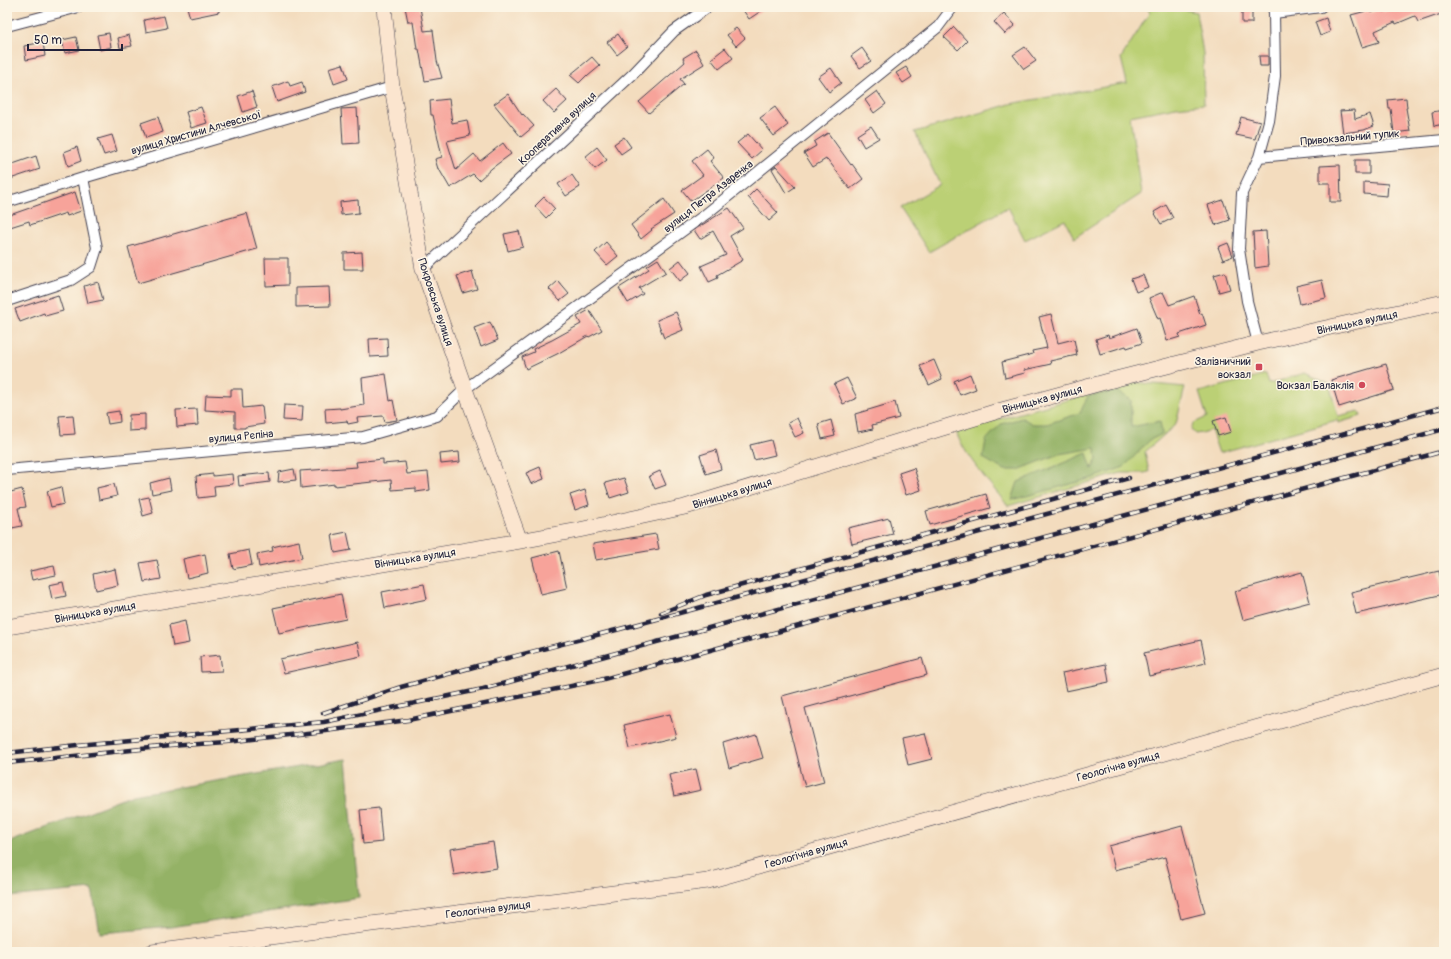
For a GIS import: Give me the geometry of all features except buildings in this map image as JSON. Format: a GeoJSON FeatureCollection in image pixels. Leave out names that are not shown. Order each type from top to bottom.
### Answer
{"type":"FeatureCollection","features":[{"type":"Feature","properties":{"kind":"street"},"geometry":{"type":"LineString","coordinates":[[7,26],[79,7]]}},
{"type":"Feature","properties":{"kind":"street","name":"Покровська вулиця"},"geometry":{"type":"LineString","coordinates":[[384,7],[392,87],[423,269],[520,541]]}},
{"type":"Feature","properties":{"kind":"street","name":"Кооперативна вулиця"},"geometry":{"type":"LineString","coordinates":[[423,269],[633,74],[674,31],[708,7]]}},
{"type":"Feature","properties":{"kind":"street","name":"вулиця Петра Азаренка"},"geometry":{"type":"LineString","coordinates":[[465,390],[706,214],[938,27],[953,7]]}},
{"type":"Feature","properties":{"kind":"street"},"geometry":{"type":"LineString","coordinates":[[1258,343],[1247,301],[1239,249],[1242,193],[1259,157],[1269,121],[1275,76],[1274,10],[1321,7]]}},
{"type":"Feature","properties":{"kind":"street","name":"вулиця Христини Алчевської"},"geometry":{"type":"LineString","coordinates":[[7,202],[83,178],[392,87]]}},
{"type":"Feature","properties":{"kind":"street","name":"Привокзальний тупик"},"geometry":{"type":"LineString","coordinates":[[1259,157],[1444,140]]}},
{"type":"Feature","properties":{"kind":"street"},"geometry":{"type":"LineString","coordinates":[[7,301],[71,280],[92,267],[97,248],[83,178]]}},
{"type":"Feature","properties":{"kind":"street","name":"Вінницька вулиця"},"geometry":{"type":"LineString","coordinates":[[7,627],[520,541],[686,507],[998,411],[1116,379],[1258,343],[1444,302]]}},
{"type":"Feature","properties":{"kind":"street","name":"вулиця Рєпіна"},"geometry":{"type":"LineString","coordinates":[[7,470],[363,437],[437,416],[465,390]]}},
{"type":"Feature","properties":{"kind":"street","name":"Геологічна вулиця"},"geometry":{"type":"LineString","coordinates":[[152,952],[708,881],[1444,675]]}},
{"type":"Feature","properties":{"kind":"green space"},"geometry":{"type":"Polygon","coordinates":[[[1145,7],[1185,7],[1186,10],[1196,12],[1203,53],[1204,104],[1176,107],[1130,116],[1141,194],[1074,238],[1065,220],[1025,240],[1008,207],[929,252],[900,208],[940,185],[915,132],[1010,104],[1127,83],[1121,58],[1150,12],[1145,7]]]}},
{"type":"Feature","properties":{"kind":"green space"},"geometry":{"type":"Polygon","coordinates":[[[1305,373],[1329,384],[1338,416],[1359,411],[1361,416],[1338,423],[1337,420],[1219,453],[1211,430],[1195,434],[1191,429],[1194,423],[1207,417],[1199,392],[1266,374],[1269,384],[1305,373]]]}},
{"type":"Feature","properties":{"kind":"green space"},"geometry":{"type":"Polygon","coordinates":[[[1132,382],[1185,387],[1176,424],[1145,452],[1149,472],[1121,473],[1008,506],[971,459],[959,440],[956,431],[1132,382]]]}},
{"type":"Feature","properties":{"kind":"green space"},"geometry":{"type":"Polygon","coordinates":[[[1117,391],[1131,400],[1131,427],[1160,421],[1162,434],[1150,440],[1124,467],[1093,478],[1012,500],[1018,482],[1087,453],[1092,469],[1097,459],[1095,448],[1059,454],[1018,470],[1004,470],[983,458],[986,440],[1001,424],[1022,418],[1033,424],[1047,424],[1080,413],[1088,396],[1117,391]]]}},
{"type":"Feature","properties":{"kind":"green space"},"geometry":{"type":"Polygon","coordinates":[[[346,759],[359,898],[171,927],[100,933],[92,889],[7,897],[7,843],[133,795],[346,759]]]}},
{"type":"Feature","properties":{"kind":"railway"},"geometry":{"type":"LineString","coordinates":[[323,713],[401,687],[477,666],[620,629],[1444,407]]}},
{"type":"Feature","properties":{"kind":"railway"},"geometry":{"type":"LineString","coordinates":[[7,753],[324,722],[483,689],[1444,429]]}},
{"type":"Feature","properties":{"kind":"railway"},"geometry":{"type":"LineString","coordinates":[[7,763],[170,746],[227,742],[408,720],[600,680],[1444,451]]}},
{"type":"Feature","properties":{"kind":"railway"},"geometry":{"type":"LineString","coordinates":[[661,613],[706,595],[1129,478]]}},
{"type":"Feature","properties":{"kind":"place","name":"Залізничний вокзал"},"geometry":{"type":"Point","coordinates":[1259,367]}},
{"type":"Feature","properties":{"kind":"place","name":"Вокзал Балаклія"},"geometry":{"type":"Point","coordinates":[1362,385]}}]}
